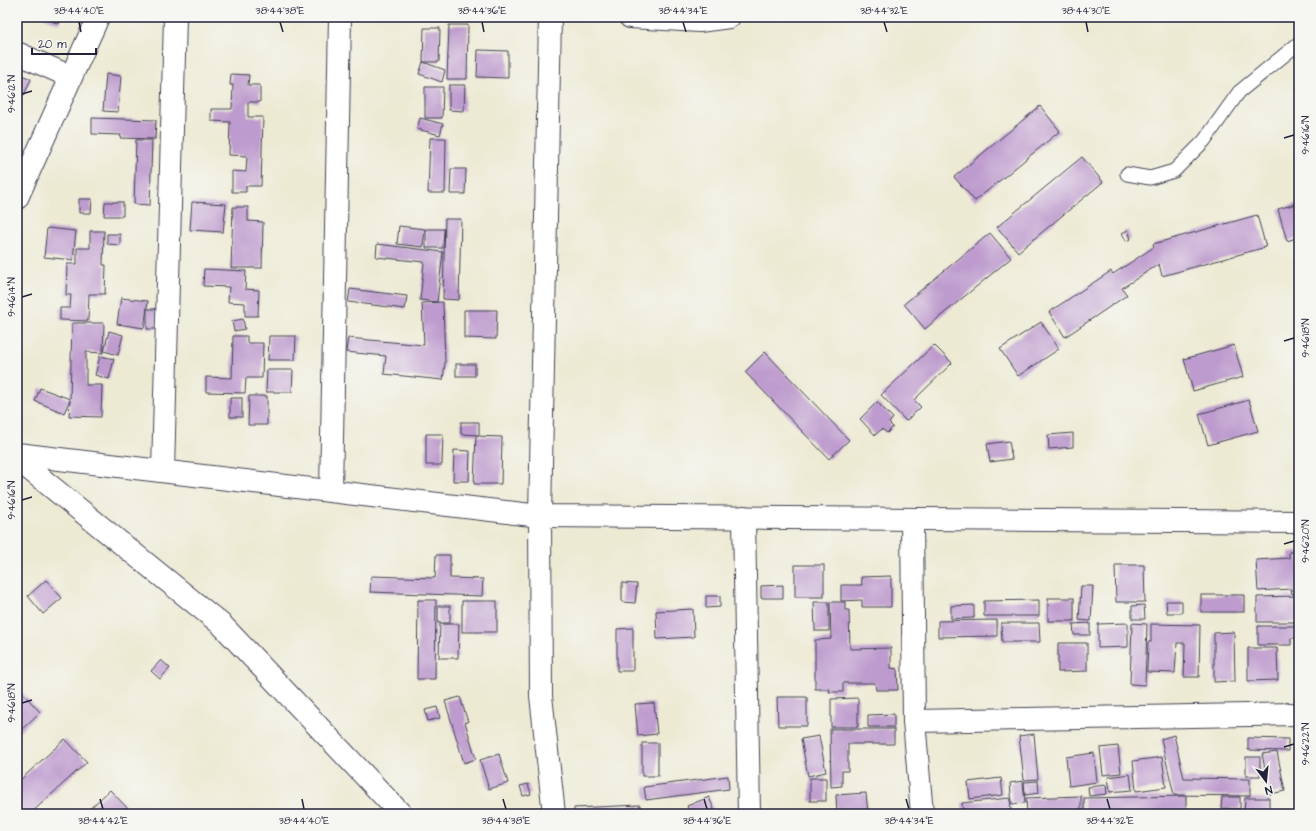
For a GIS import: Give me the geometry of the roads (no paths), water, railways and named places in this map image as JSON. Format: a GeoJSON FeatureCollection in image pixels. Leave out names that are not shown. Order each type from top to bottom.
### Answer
{"type":"FeatureCollection","features":[{"type":"Feature","properties":{"kind":"street"},"geometry":{"type":"LineString","coordinates":[[17,198],[98,17]]}},
{"type":"Feature","properties":{"kind":"street"},"geometry":{"type":"LineString","coordinates":[[163,471],[175,17]]}},
{"type":"Feature","properties":{"kind":"street"},"geometry":{"type":"LineString","coordinates":[[331,491],[340,17]]}},
{"type":"Feature","properties":{"kind":"street"},"geometry":{"type":"LineString","coordinates":[[550,17],[540,516],[541,696],[554,814]]}},
{"type":"Feature","properties":{"kind":"street"},"geometry":{"type":"LineString","coordinates":[[630,17],[699,21],[729,17]]}},
{"type":"Feature","properties":{"kind":"street"},"geometry":{"type":"LineString","coordinates":[[17,53],[71,77]]}},
{"type":"Feature","properties":{"kind":"street"},"geometry":{"type":"LineString","coordinates":[[17,454],[540,516],[1299,522]]}},
{"type":"Feature","properties":{"kind":"street"},"geometry":{"type":"LineString","coordinates":[[17,459],[222,625],[401,814]]}},
{"type":"Feature","properties":{"kind":"street"},"geometry":{"type":"LineString","coordinates":[[744,517],[749,814]]}},
{"type":"Feature","properties":{"kind":"street"},"geometry":{"type":"LineString","coordinates":[[912,519],[914,721],[922,814]]}},
{"type":"Feature","properties":{"kind":"street"},"geometry":{"type":"LineString","coordinates":[[914,721],[1299,714]]}},
{"type":"Feature","properties":{"kind":"lane"},"geometry":{"type":"LineString","coordinates":[[1127,174],[1150,178],[1174,171],[1204,141],[1239,92],[1299,43]]}}]}
